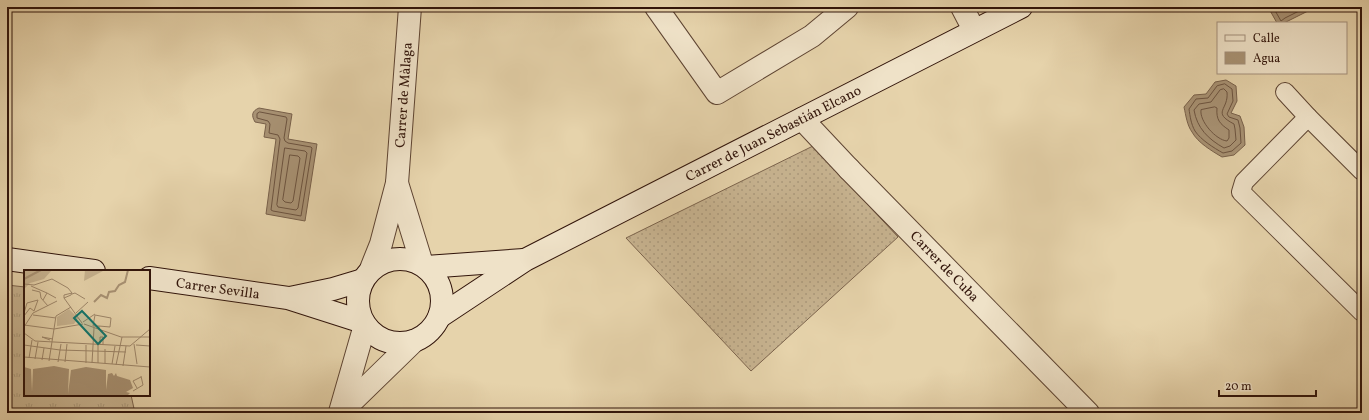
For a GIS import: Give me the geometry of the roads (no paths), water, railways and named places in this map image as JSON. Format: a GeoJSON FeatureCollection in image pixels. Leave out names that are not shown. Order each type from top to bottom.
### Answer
{"type":"FeatureCollection","features":[{"type":"Feature","properties":{"kind":"main road","name":"Carrer de Màlaga"},"geometry":{"type":"LineString","coordinates":[[367,275],[381,244],[396,183],[410,7]]}},
{"type":"Feature","properties":{"kind":"main road"},"geometry":{"type":"LineString","coordinates":[[656,7],[716,93],[812,36],[847,7]]}},
{"type":"Feature","properties":{"kind":"main road"},"geometry":{"type":"LineString","coordinates":[[962,7],[974,30]]}},
{"type":"Feature","properties":{"kind":"main road","name":"Carrer de Juan Sebastián Elcano"},"geometry":{"type":"LineString","coordinates":[[439,317],[525,260],[1021,7]]}},
{"type":"Feature","properties":{"kind":"main road","name":"Carrer de Cuba"},"geometry":{"type":"LineString","coordinates":[[802,119],[1088,413]]}},
{"type":"Feature","properties":{"kind":"main road","name":"Carrer de Màlaga"},"geometry":{"type":"LineString","coordinates":[[396,183],[424,266]]}},
{"type":"Feature","properties":{"kind":"main road"},"geometry":{"type":"LineString","coordinates":[[340,413],[414,341],[424,336],[433,327],[439,317],[443,304],[441,290],[436,278],[424,266],[409,259],[396,258],[383,262],[367,275],[359,290],[359,312],[364,324],[374,335],[386,341],[400,343],[414,341]]}},
{"type":"Feature","properties":{"kind":"main road"},"geometry":{"type":"LineString","coordinates":[[7,259],[87,270]]}},
{"type":"Feature","properties":{"kind":"main road","name":"Carrer de Juan Sebastián Elcano"},"geometry":{"type":"LineString","coordinates":[[424,266],[525,260]]}},
{"type":"Feature","properties":{"kind":"main road","name":"Carrer Sevilla"},"geometry":{"type":"LineString","coordinates":[[288,298],[333,289],[367,275]]}},
{"type":"Feature","properties":{"kind":"main road","name":"Carrer Sevilla"},"geometry":{"type":"LineString","coordinates":[[150,278],[288,298],[364,324]]}},
{"type":"Feature","properties":{"kind":"main road"},"geometry":{"type":"LineString","coordinates":[[340,413],[364,324]]}},
{"type":"Feature","properties":{"kind":"lane"},"geometry":{"type":"LineString","coordinates":[[1284,92],[1362,171]]}},
{"type":"Feature","properties":{"kind":"lane"},"geometry":{"type":"LineString","coordinates":[[1308,117],[1244,182],[1241,192],[1362,312]]}},
{"type":"Feature","properties":{"kind":"water"},"geometry":{"type":"Polygon","coordinates":[[[1268,7],[1316,7],[1286,22],[1276,22],[1268,7]]]}},
{"type":"Feature","properties":{"kind":"water"},"geometry":{"type":"Polygon","coordinates":[[[1226,80],[1236,86],[1237,101],[1231,113],[1240,116],[1244,127],[1245,145],[1234,155],[1222,157],[1198,140],[1190,129],[1184,107],[1194,95],[1206,94],[1215,82],[1226,80]]]}},
{"type":"Feature","properties":{"kind":"water"},"geometry":{"type":"Polygon","coordinates":[[[259,108],[292,114],[288,139],[317,144],[305,221],[266,214],[276,139],[264,137],[266,124],[255,122],[253,114],[255,110],[259,108]]]}}]}
